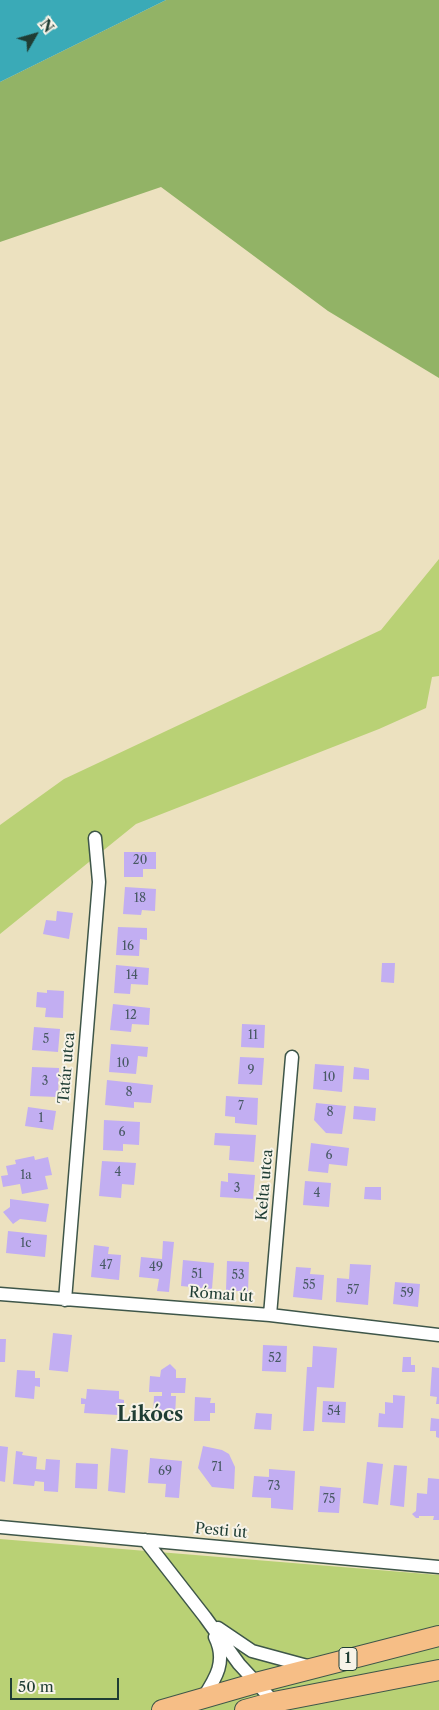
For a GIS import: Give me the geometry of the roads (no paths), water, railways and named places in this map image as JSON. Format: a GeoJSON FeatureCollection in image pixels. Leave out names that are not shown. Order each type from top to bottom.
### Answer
{"type":"FeatureCollection","features":[{"type":"Feature","properties":{"kind":"main road","name":"1"},"geometry":{"type":"LineString","coordinates":[[162,1710],[256,1683],[439,1636]]}},
{"type":"Feature","properties":{"kind":"main road","name":"1"},"geometry":{"type":"LineString","coordinates":[[245,1710],[274,1702],[439,1670]]}},
{"type":"Feature","properties":{"kind":"street","name":"Tatár utca"},"geometry":{"type":"LineString","coordinates":[[64,1300],[99,882],[95,838]]}},
{"type":"Feature","properties":{"kind":"street","name":"Kelta utca"},"geometry":{"type":"LineString","coordinates":[[270,1315],[292,1057]]}},
{"type":"Feature","properties":{"kind":"street","name":"Római út"},"geometry":{"type":"LineString","coordinates":[[0,1294],[270,1315],[439,1335]]}},
{"type":"Feature","properties":{"kind":"street","name":"Pesti út"},"geometry":{"type":"LineString","coordinates":[[0,1527],[439,1567]]}},
{"type":"Feature","properties":{"kind":"street"},"geometry":{"type":"LineString","coordinates":[[145,1540],[239,1664],[274,1702]]}},
{"type":"Feature","properties":{"kind":"street"},"geometry":{"type":"LineString","coordinates":[[205,1617],[225,1634],[252,1651],[316,1668]]}},
{"type":"Feature","properties":{"kind":"street"},"geometry":{"type":"LineString","coordinates":[[203,1698],[216,1678],[220,1660],[217,1642],[205,1617]]}},
{"type":"Feature","properties":{"kind":"water"},"geometry":{"type":"Polygon","coordinates":[[[0,0],[166,0],[0,82],[0,0]]]}},
{"type":"Feature","properties":{"kind":"district","name":"Likócs"},"geometry":{"type":"Point","coordinates":[150,1415]}}]}
